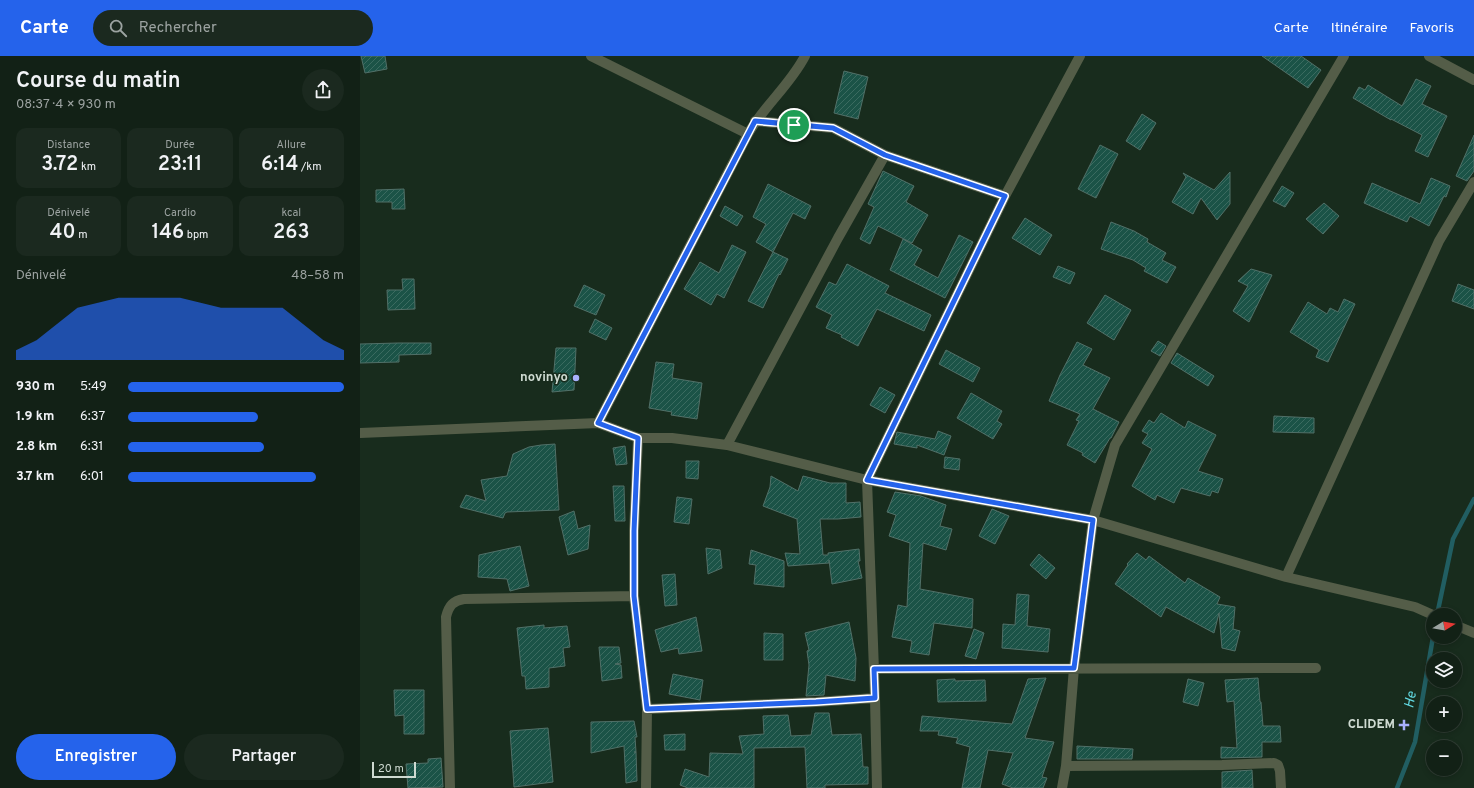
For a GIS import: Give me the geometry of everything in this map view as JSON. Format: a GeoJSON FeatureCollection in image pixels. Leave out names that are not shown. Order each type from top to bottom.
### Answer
{"type":"FeatureCollection","features":[{"type":"Feature","properties":{"kind":"street"},"geometry":{"type":"LineString","coordinates":[[591,56],[748,134]]}},
{"type":"Feature","properties":{"kind":"street"},"geometry":{"type":"LineString","coordinates":[[799,56],[799,68]]}},
{"type":"Feature","properties":{"kind":"street"},"geometry":{"type":"LineString","coordinates":[[598,423],[755,121],[799,68],[805,56]]}},
{"type":"Feature","properties":{"kind":"street"},"geometry":{"type":"LineString","coordinates":[[877,788],[867,480],[1005,196],[1080,56]]}},
{"type":"Feature","properties":{"kind":"street"},"geometry":{"type":"LineString","coordinates":[[1062,788],[1066,766],[1074,668],[1093,520],[1115,445],[1344,56]]}},
{"type":"Feature","properties":{"kind":"street"},"geometry":{"type":"LineString","coordinates":[[1430,56],[1474,80]]}},
{"type":"Feature","properties":{"kind":"street"},"geometry":{"type":"LineString","coordinates":[[755,121],[833,128],[885,155],[1005,196]]}},
{"type":"Feature","properties":{"kind":"street"},"geometry":{"type":"LineString","coordinates":[[727,445],[838,238],[885,155]]}},
{"type":"Feature","properties":{"kind":"street"},"geometry":{"type":"LineString","coordinates":[[1286,577],[1439,241],[1474,182]]}},
{"type":"Feature","properties":{"kind":"street"},"geometry":{"type":"LineString","coordinates":[[360,433],[598,423],[638,438],[672,438],[727,445],[867,480],[1093,520],[1286,577],[1415,607],[1426,612]]}},
{"type":"Feature","properties":{"kind":"street"},"geometry":{"type":"LineString","coordinates":[[638,438],[634,531],[634,596],[647,709],[646,788]]}},
{"type":"Feature","properties":{"kind":"street"},"geometry":{"type":"LineString","coordinates":[[450,788],[446,617],[451,604],[464,599],[634,596]]}},
{"type":"Feature","properties":{"kind":"street"},"geometry":{"type":"LineString","coordinates":[[1462,628],[1474,633]]}},
{"type":"Feature","properties":{"kind":"street"},"geometry":{"type":"LineString","coordinates":[[874,669],[1316,668]]}},
{"type":"Feature","properties":{"kind":"street"},"geometry":{"type":"LineString","coordinates":[[647,709],[875,698]]}},
{"type":"Feature","properties":{"kind":"street"},"geometry":{"type":"LineString","coordinates":[[1066,766],[1222,765],[1274,763],[1278,765],[1280,771],[1281,788]]}},
{"type":"Feature","properties":{"kind":"building"},"geometry":{"type":"Polygon","coordinates":[[[361,56],[385,56],[387,69],[365,73],[361,56]]]}},
{"type":"Feature","properties":{"kind":"building"},"geometry":{"type":"Polygon","coordinates":[[[1262,56],[1301,56],[1321,70],[1308,88],[1262,56]]]}},
{"type":"Feature","properties":{"kind":"building"},"geometry":{"type":"Polygon","coordinates":[[[844,71],[868,77],[858,119],[834,113],[844,71]]]}},
{"type":"Feature","properties":{"kind":"building"},"geometry":{"type":"Polygon","coordinates":[[[1416,79],[1431,86],[1422,104],[1447,116],[1428,157],[1415,151],[1422,135],[1391,120],[1353,98],[1359,87],[1365,90],[1368,85],[1402,106],[1416,79]]]}},
{"type":"Feature","properties":{"kind":"building"},"geometry":{"type":"Polygon","coordinates":[[[1142,114],[1156,123],[1140,150],[1126,141],[1142,114]]]}},
{"type":"Feature","properties":{"kind":"building"},"geometry":{"type":"Polygon","coordinates":[[[1474,135],[1474,171],[1467,181],[1456,176],[1474,135]]]}},
{"type":"Feature","properties":{"kind":"building"},"geometry":{"type":"Polygon","coordinates":[[[1100,145],[1118,154],[1096,198],[1078,189],[1100,145]]]}},
{"type":"Feature","properties":{"kind":"building"},"geometry":{"type":"Polygon","coordinates":[[[883,171],[914,186],[906,202],[928,215],[912,243],[878,226],[870,244],[860,239],[874,207],[868,204],[883,171]]]}},
{"type":"Feature","properties":{"kind":"building"},"geometry":{"type":"Polygon","coordinates":[[[1230,172],[1230,204],[1217,220],[1201,198],[1193,214],[1172,202],[1186,177],[1183,173],[1214,190],[1230,172]]]}},
{"type":"Feature","properties":{"kind":"building"},"geometry":{"type":"Polygon","coordinates":[[[1431,178],[1450,186],[1446,197],[1444,196],[1429,226],[1410,216],[1407,222],[1364,203],[1372,183],[1420,204],[1431,178]]]}},
{"type":"Feature","properties":{"kind":"building"},"geometry":{"type":"Polygon","coordinates":[[[768,184],[811,206],[805,219],[793,213],[773,252],[756,242],[766,224],[753,217],[768,184]]]}},
{"type":"Feature","properties":{"kind":"building"},"geometry":{"type":"Polygon","coordinates":[[[1282,186],[1294,193],[1285,207],[1273,201],[1282,186]]]}},
{"type":"Feature","properties":{"kind":"building"},"geometry":{"type":"Polygon","coordinates":[[[404,189],[405,209],[392,209],[392,202],[376,202],[376,190],[404,189]]]}},
{"type":"Feature","properties":{"kind":"building"},"geometry":{"type":"Polygon","coordinates":[[[1324,203],[1339,216],[1323,234],[1306,219],[1324,203]]]}},
{"type":"Feature","properties":{"kind":"building"},"geometry":{"type":"Polygon","coordinates":[[[725,206],[743,216],[737,226],[720,216],[725,206]]]}},
{"type":"Feature","properties":{"kind":"building"},"geometry":{"type":"Polygon","coordinates":[[[1025,218],[1052,235],[1040,255],[1012,238],[1025,218]]]}},
{"type":"Feature","properties":{"kind":"building"},"geometry":{"type":"Polygon","coordinates":[[[1111,222],[1134,231],[1148,239],[1147,242],[1166,253],[1162,260],[1176,267],[1167,283],[1144,271],[1146,268],[1133,260],[1101,249],[1111,222]]]}},
{"type":"Feature","properties":{"kind":"building"},"geometry":{"type":"Polygon","coordinates":[[[959,235],[973,242],[945,298],[890,270],[903,239],[922,250],[914,265],[938,278],[959,235]]]}},
{"type":"Feature","properties":{"kind":"building"},"geometry":{"type":"Polygon","coordinates":[[[732,245],[746,252],[724,298],[717,294],[711,305],[684,289],[700,262],[719,273],[732,245]]]}},
{"type":"Feature","properties":{"kind":"building"},"geometry":{"type":"Polygon","coordinates":[[[773,252],[788,259],[763,308],[748,301],[773,252]]]}},
{"type":"Feature","properties":{"kind":"building"},"geometry":{"type":"Polygon","coordinates":[[[847,264],[889,286],[885,293],[931,315],[924,331],[877,309],[858,346],[841,337],[842,335],[826,328],[832,315],[816,307],[829,282],[836,285],[847,264]]]}},
{"type":"Feature","properties":{"kind":"building"},"geometry":{"type":"Polygon","coordinates":[[[1058,266],[1075,273],[1070,284],[1053,277],[1058,266]]]}},
{"type":"Feature","properties":{"kind":"building"},"geometry":{"type":"Polygon","coordinates":[[[1251,269],[1272,275],[1249,322],[1233,311],[1248,286],[1238,281],[1251,269]]]}},
{"type":"Feature","properties":{"kind":"building"},"geometry":{"type":"Polygon","coordinates":[[[402,279],[414,279],[415,309],[388,310],[387,290],[403,290],[402,279]]]}},
{"type":"Feature","properties":{"kind":"building"},"geometry":{"type":"Polygon","coordinates":[[[1458,284],[1474,290],[1474,309],[1452,301],[1458,284]]]}},
{"type":"Feature","properties":{"kind":"building"},"geometry":{"type":"Polygon","coordinates":[[[584,285],[605,295],[596,315],[574,306],[584,285]]]}},
{"type":"Feature","properties":{"kind":"building"},"geometry":{"type":"Polygon","coordinates":[[[1105,295],[1131,310],[1114,340],[1087,323],[1105,295]]]}},
{"type":"Feature","properties":{"kind":"building"},"geometry":{"type":"Polygon","coordinates":[[[1344,299],[1355,304],[1328,362],[1316,357],[1319,350],[1290,332],[1308,302],[1327,314],[1330,308],[1338,312],[1344,299]]]}},
{"type":"Feature","properties":{"kind":"building"},"geometry":{"type":"Polygon","coordinates":[[[595,319],[612,328],[606,340],[589,332],[595,319]]]}},
{"type":"Feature","properties":{"kind":"building"},"geometry":{"type":"Polygon","coordinates":[[[1158,341],[1166,346],[1160,356],[1151,351],[1158,341]]]}},
{"type":"Feature","properties":{"kind":"building"},"geometry":{"type":"Polygon","coordinates":[[[1077,342],[1092,349],[1083,365],[1110,378],[1093,409],[1119,422],[1095,463],[1082,455],[1083,453],[1067,445],[1079,421],[1076,420],[1080,414],[1049,401],[1060,375],[1077,342]]]}},
{"type":"Feature","properties":{"kind":"building"},"geometry":{"type":"Polygon","coordinates":[[[431,343],[431,354],[399,355],[399,362],[360,363],[360,344],[431,343]]]}},
{"type":"Feature","properties":{"kind":"building"},"geometry":{"type":"Polygon","coordinates":[[[556,348],[576,348],[574,390],[552,392],[556,348]]]}},
{"type":"Feature","properties":{"kind":"building"},"geometry":{"type":"Polygon","coordinates":[[[946,350],[980,368],[973,382],[939,364],[946,350]]]}},
{"type":"Feature","properties":{"kind":"building"},"geometry":{"type":"Polygon","coordinates":[[[1177,353],[1214,376],[1208,386],[1171,363],[1177,353]]]}},
{"type":"Feature","properties":{"kind":"building"},"geometry":{"type":"Polygon","coordinates":[[[656,362],[674,364],[672,378],[702,383],[697,419],[671,415],[672,412],[649,408],[656,362]]]}},
{"type":"Feature","properties":{"kind":"building"},"geometry":{"type":"Polygon","coordinates":[[[880,387],[895,395],[885,413],[870,405],[880,387]]]}},
{"type":"Feature","properties":{"kind":"building"},"geometry":{"type":"Polygon","coordinates":[[[971,393],[1002,411],[997,421],[1002,424],[993,439],[957,418],[971,393]]]}},
{"type":"Feature","properties":{"kind":"building"},"geometry":{"type":"Polygon","coordinates":[[[1161,413],[1185,428],[1188,421],[1216,435],[1198,471],[1223,479],[1218,493],[1212,491],[1210,496],[1181,488],[1174,503],[1157,495],[1155,500],[1132,486],[1152,449],[1142,443],[1148,434],[1142,431],[1149,420],[1154,423],[1161,413]]]}},
{"type":"Feature","properties":{"kind":"building"},"geometry":{"type":"Polygon","coordinates":[[[1274,416],[1314,418],[1314,433],[1273,432],[1274,416]]]}},
{"type":"Feature","properties":{"kind":"building"},"geometry":{"type":"Polygon","coordinates":[[[938,431],[951,436],[944,455],[917,445],[917,448],[894,444],[897,432],[935,439],[938,431]]]}},
{"type":"Feature","properties":{"kind":"building"},"geometry":{"type":"Polygon","coordinates":[[[555,444],[559,510],[507,512],[503,518],[460,507],[466,495],[486,501],[481,480],[507,476],[513,454],[529,447],[555,444]]]}},
{"type":"Feature","properties":{"kind":"building"},"geometry":{"type":"Polygon","coordinates":[[[625,446],[627,464],[616,465],[613,448],[625,446]]]}},
{"type":"Feature","properties":{"kind":"building"},"geometry":{"type":"Polygon","coordinates":[[[945,457],[960,459],[959,470],[944,468],[945,457]]]}},
{"type":"Feature","properties":{"kind":"building"},"geometry":{"type":"Polygon","coordinates":[[[686,461],[699,461],[698,479],[686,478],[686,461]]]}},
{"type":"Feature","properties":{"kind":"building"},"geometry":{"type":"Polygon","coordinates":[[[771,476],[798,491],[803,476],[830,483],[846,483],[846,503],[860,502],[861,517],[820,519],[823,555],[859,549],[860,561],[858,561],[862,578],[832,584],[829,560],[829,563],[788,566],[785,553],[800,554],[797,519],[763,506],[770,487],[771,476]]]}},
{"type":"Feature","properties":{"kind":"building"},"geometry":{"type":"Polygon","coordinates":[[[613,486],[624,486],[625,521],[615,521],[613,486]]]}},
{"type":"Feature","properties":{"kind":"building"},"geometry":{"type":"Polygon","coordinates":[[[895,492],[921,496],[946,505],[940,526],[952,529],[946,550],[923,543],[920,589],[973,599],[972,628],[934,623],[929,655],[910,652],[912,641],[892,637],[898,605],[907,607],[910,543],[889,536],[896,515],[887,512],[895,492]]]}},
{"type":"Feature","properties":{"kind":"building"},"geometry":{"type":"Polygon","coordinates":[[[677,497],[692,499],[689,524],[674,522],[677,497]]]}},
{"type":"Feature","properties":{"kind":"building"},"geometry":{"type":"Polygon","coordinates":[[[992,509],[1009,516],[995,544],[979,536],[992,509]]]}},
{"type":"Feature","properties":{"kind":"building"},"geometry":{"type":"Polygon","coordinates":[[[574,511],[578,529],[590,525],[588,549],[568,555],[559,517],[574,511]]]}},
{"type":"Feature","properties":{"kind":"building"},"geometry":{"type":"Polygon","coordinates":[[[520,546],[529,586],[510,591],[507,579],[478,577],[479,555],[520,546]]]}},
{"type":"Feature","properties":{"kind":"building"},"geometry":{"type":"Polygon","coordinates":[[[706,548],[720,550],[722,568],[708,574],[706,548]]]}},
{"type":"Feature","properties":{"kind":"building"},"geometry":{"type":"Polygon","coordinates":[[[751,550],[784,561],[784,587],[754,584],[756,565],[749,564],[751,550]]]}},
{"type":"Feature","properties":{"kind":"building"},"geometry":{"type":"Polygon","coordinates":[[[1137,553],[1146,560],[1149,556],[1185,583],[1188,578],[1220,597],[1217,604],[1235,607],[1233,629],[1240,631],[1235,651],[1222,648],[1219,613],[1214,633],[1166,607],[1161,617],[1115,584],[1128,565],[1127,564],[1137,553]]]}},
{"type":"Feature","properties":{"kind":"building"},"geometry":{"type":"Polygon","coordinates":[[[1039,554],[1055,568],[1046,579],[1030,565],[1039,554]]]}},
{"type":"Feature","properties":{"kind":"building"},"geometry":{"type":"Polygon","coordinates":[[[675,574],[677,605],[665,606],[662,575],[675,574]]]}},
{"type":"Feature","properties":{"kind":"building"},"geometry":{"type":"Polygon","coordinates":[[[1017,594],[1029,595],[1027,626],[1050,629],[1048,652],[1002,648],[1003,624],[1015,625],[1017,594]]]}},
{"type":"Feature","properties":{"kind":"building"},"geometry":{"type":"Polygon","coordinates":[[[696,617],[702,651],[679,654],[678,648],[661,652],[655,630],[696,617]]]}},
{"type":"Feature","properties":{"kind":"building"},"geometry":{"type":"Polygon","coordinates":[[[849,622],[856,658],[855,681],[826,675],[824,695],[806,696],[809,665],[807,651],[809,650],[805,633],[849,622]]]}},
{"type":"Feature","properties":{"kind":"building"},"geometry":{"type":"Polygon","coordinates":[[[544,625],[544,628],[567,626],[570,647],[563,648],[565,666],[549,668],[549,687],[526,689],[525,676],[522,676],[517,628],[544,625]]]}},
{"type":"Feature","properties":{"kind":"building"},"geometry":{"type":"Polygon","coordinates":[[[974,629],[984,633],[976,659],[965,656],[974,629]]]}},
{"type":"Feature","properties":{"kind":"building"},"geometry":{"type":"Polygon","coordinates":[[[764,633],[783,634],[783,660],[764,660],[764,633]]]}},
{"type":"Feature","properties":{"kind":"building"},"geometry":{"type":"Polygon","coordinates":[[[599,647],[619,647],[621,663],[615,664],[621,665],[622,678],[602,681],[599,647]]]}},
{"type":"Feature","properties":{"kind":"building"},"geometry":{"type":"Polygon","coordinates":[[[673,674],[703,680],[700,700],[669,694],[673,674]]]}},
{"type":"Feature","properties":{"kind":"building"},"geometry":{"type":"Polygon","coordinates":[[[1046,678],[1025,738],[1054,742],[1042,777],[1047,778],[1043,788],[1013,788],[1002,784],[1013,753],[988,750],[980,788],[962,788],[970,747],[956,743],[958,738],[938,735],[939,731],[920,731],[922,716],[1012,724],[1028,679],[1046,678]]]}},
{"type":"Feature","properties":{"kind":"building"},"geometry":{"type":"Polygon","coordinates":[[[1258,678],[1263,726],[1280,726],[1281,742],[1262,742],[1262,757],[1221,758],[1221,747],[1237,748],[1234,701],[1227,702],[1225,680],[1258,678]]]}},
{"type":"Feature","properties":{"kind":"building"},"geometry":{"type":"Polygon","coordinates":[[[955,679],[955,681],[985,680],[986,701],[938,702],[937,680],[955,679]]]}},
{"type":"Feature","properties":{"kind":"building"},"geometry":{"type":"Polygon","coordinates":[[[1188,679],[1204,683],[1198,706],[1183,702],[1188,679]]]}},
{"type":"Feature","properties":{"kind":"building"},"geometry":{"type":"Polygon","coordinates":[[[394,690],[424,690],[424,734],[404,734],[404,715],[395,716],[394,690]]]}},
{"type":"Feature","properties":{"kind":"building"},"geometry":{"type":"Polygon","coordinates":[[[815,713],[829,713],[832,735],[861,734],[863,767],[868,767],[868,784],[825,785],[825,788],[807,788],[805,747],[754,748],[754,788],[688,788],[680,785],[685,769],[709,777],[710,753],[743,754],[739,736],[764,734],[763,716],[788,715],[791,736],[811,735],[815,713]]]}},
{"type":"Feature","properties":{"kind":"building"},"geometry":{"type":"Polygon","coordinates":[[[634,721],[637,737],[635,737],[637,781],[626,783],[624,746],[591,753],[591,722],[634,721]]]}},
{"type":"Feature","properties":{"kind":"building"},"geometry":{"type":"Polygon","coordinates":[[[548,728],[553,782],[514,787],[510,731],[548,728]]]}},
{"type":"Feature","properties":{"kind":"building"},"geometry":{"type":"Polygon","coordinates":[[[685,734],[685,750],[665,750],[664,735],[685,734]]]}},
{"type":"Feature","properties":{"kind":"building"},"geometry":{"type":"Polygon","coordinates":[[[1077,746],[1133,749],[1132,759],[1077,759],[1077,746]]]}},
{"type":"Feature","properties":{"kind":"building"},"geometry":{"type":"Polygon","coordinates":[[[441,758],[443,787],[408,788],[406,764],[428,763],[428,759],[441,758]]]}},
{"type":"Feature","properties":{"kind":"building"},"geometry":{"type":"Polygon","coordinates":[[[1252,770],[1253,788],[1222,788],[1222,772],[1252,770]]]}},
{"type":"Feature","properties":{"kind":"waterway","name":"He"},"geometry":{"type":"LineString","coordinates":[[1438,608],[1453,539],[1474,499]]}},
{"type":"Feature","properties":{"kind":"waterway","name":"He"},"geometry":{"type":"LineString","coordinates":[[1397,788],[1415,742],[1432,644]]}},
{"type":"Feature","properties":{"kind":"place","name":"novinyo"},"geometry":{"type":"Point","coordinates":[576,378]}},
{"type":"Feature","properties":{"kind":"place","name":"CLIDEM"},"geometry":{"type":"Point","coordinates":[1404,725]}},
{"type":"Feature","properties":{"kind":"route"},"geometry":{"type":"LineString","coordinates":[[755,121],[794,125],[833,128],[885,155],[1005,196],[867,480],[1093,520],[1074,668],[874,669],[875,698],[647,709],[634,596],[634,531],[638,438],[598,423],[755,121]]}}]}
